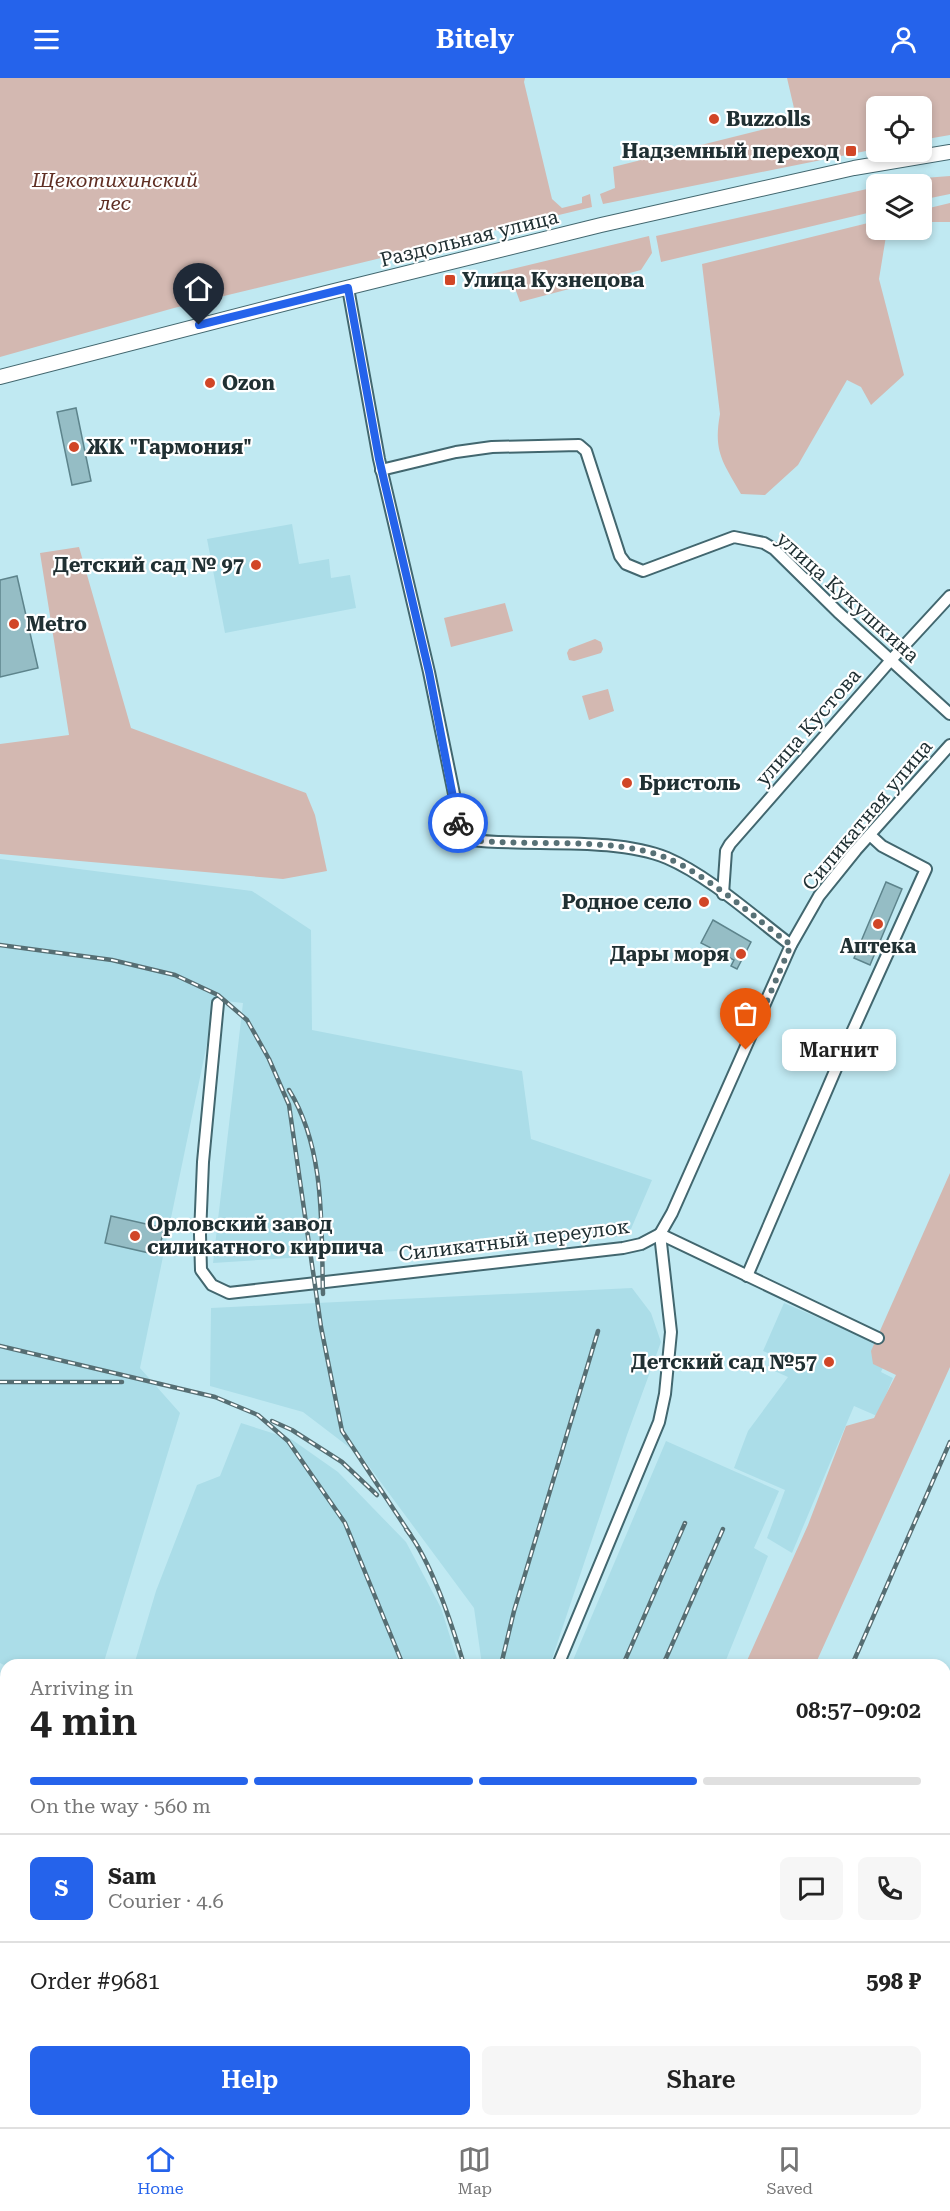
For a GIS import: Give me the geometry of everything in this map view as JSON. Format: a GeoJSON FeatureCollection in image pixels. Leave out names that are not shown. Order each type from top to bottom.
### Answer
{"type":"FeatureCollection","features":[{"type":"Feature","properties":{"kind":"main road","name":"Раздольная улица"},"geometry":{"type":"LineString","coordinates":[[0,377],[514,246],[854,168],[950,152]]}},
{"type":"Feature","properties":{"kind":"street"},"geometry":{"type":"LineString","coordinates":[[348,288],[381,470],[429,672],[459,828],[465,836],[477,840],[639,849],[666,858],[689,869],[791,945]]}},
{"type":"Feature","properties":{"kind":"street","name":"улица Кукушкина"},"geometry":{"type":"LineString","coordinates":[[381,470],[456,452],[492,447],[579,445],[586,451],[620,555],[626,564],[643,571],[734,537],[764,543],[774,549],[950,714]]}},
{"type":"Feature","properties":{"kind":"street","name":"улица Кустова"},"geometry":{"type":"LineString","coordinates":[[723,894],[726,851],[730,844],[950,596]]}},
{"type":"Feature","properties":{"kind":"street","name":"Силикатная улица"},"geometry":{"type":"LineString","coordinates":[[660,1234],[672,1213],[738,1068],[791,945],[819,896],[950,745]]}},
{"type":"Feature","properties":{"kind":"street"},"geometry":{"type":"LineString","coordinates":[[747,1276],[844,1050],[926,869],[882,846],[870,835]]}},
{"type":"Feature","properties":{"kind":"street","name":"Силикатный переулок"},"geometry":{"type":"LineString","coordinates":[[218,1003],[203,1162],[200,1236],[201,1269],[212,1285],[229,1293],[623,1248],[641,1244],[660,1234]]}},
{"type":"Feature","properties":{"kind":"street"},"geometry":{"type":"LineString","coordinates":[[660,1234],[878,1338]]}},
{"type":"Feature","properties":{"kind":"street"},"geometry":{"type":"LineString","coordinates":[[560,1659],[659,1422],[665,1394],[671,1332],[660,1234]]}},
{"type":"Feature","properties":{"kind":"shaded area"},"geometry":{"type":"Polygon","coordinates":[[[292,524],[299,564],[329,559],[331,578],[350,575],[356,608],[225,633],[207,539],[292,524]]]}},
{"type":"Feature","properties":{"kind":"shaded area"},"geometry":{"type":"Polygon","coordinates":[[[0,859],[252,891],[311,930],[312,1030],[522,1071],[531,1139],[652,1180],[628,1236],[213,1263],[243,1003],[216,1000],[140,1368],[180,1413],[105,1659],[0,1659],[0,859]]]}},
{"type":"Feature","properties":{"kind":"shaded area"},"geometry":{"type":"Polygon","coordinates":[[[632,1288],[651,1313],[661,1342],[627,1435],[552,1659],[481,1659],[474,1608],[362,1457],[303,1412],[210,1386],[211,1308],[632,1288]]]}},
{"type":"Feature","properties":{"kind":"shaded area"},"geometry":{"type":"Polygon","coordinates":[[[784,1303],[891,1349],[881,1372],[893,1378],[877,1416],[854,1406],[792,1553],[767,1538],[785,1490],[734,1468],[748,1431],[788,1377],[770,1369],[775,1356],[763,1351],[784,1303]]]}},
{"type":"Feature","properties":{"kind":"shaded area"},"geometry":{"type":"Polygon","coordinates":[[[241,1423],[291,1439],[338,1472],[406,1542],[441,1608],[457,1659],[136,1659],[156,1591],[197,1485],[220,1476],[241,1423]]]}},
{"type":"Feature","properties":{"kind":"shaded area"},"geometry":{"type":"Polygon","coordinates":[[[666,1441],[779,1491],[754,1548],[768,1556],[726,1659],[574,1659],[666,1441]]]}},
{"type":"Feature","properties":{"kind":"green space","name":"Щекотихинский лес"},"geometry":{"type":"Polygon","coordinates":[[[0,78],[525,78],[524,82],[552,199],[562,208],[582,203],[582,197],[590,194],[592,207],[174,308],[0,357],[0,78]]]}},
{"type":"Feature","properties":{"kind":"green space"},"geometry":{"type":"Polygon","coordinates":[[[787,78],[950,78],[950,135],[932,138],[932,96],[866,96],[866,151],[603,204],[600,194],[615,188],[613,167],[797,121],[787,78]]]}},
{"type":"Feature","properties":{"kind":"green space"},"geometry":{"type":"Polygon","coordinates":[[[950,176],[950,194],[932,198],[932,177],[950,176]]]}},
{"type":"Feature","properties":{"kind":"green space"},"geometry":{"type":"Polygon","coordinates":[[[866,189],[866,213],[661,262],[656,236],[866,189]]]}},
{"type":"Feature","properties":{"kind":"green space"},"geometry":{"type":"Polygon","coordinates":[[[950,203],[950,222],[932,222],[932,207],[950,203]]]}},
{"type":"Feature","properties":{"kind":"green space"},"geometry":{"type":"Polygon","coordinates":[[[866,223],[866,240],[885,240],[879,279],[904,375],[871,405],[861,387],[847,380],[798,465],[765,495],[741,494],[721,456],[718,438],[720,414],[702,264],[866,223]]]}},
{"type":"Feature","properties":{"kind":"green space"},"geometry":{"type":"Polygon","coordinates":[[[649,236],[652,253],[641,270],[520,302],[516,291],[479,277],[649,236]]]}},
{"type":"Feature","properties":{"kind":"green space"},"geometry":{"type":"Polygon","coordinates":[[[79,547],[131,728],[306,793],[315,815],[327,871],[283,879],[0,854],[0,744],[69,735],[40,553],[79,547]]]}},
{"type":"Feature","properties":{"kind":"green space"},"geometry":{"type":"Polygon","coordinates":[[[505,603],[513,631],[451,647],[444,618],[505,603]]]}},
{"type":"Feature","properties":{"kind":"green space"},"geometry":{"type":"Polygon","coordinates":[[[595,639],[601,642],[603,649],[601,653],[574,661],[569,660],[567,653],[569,649],[595,639]]]}},
{"type":"Feature","properties":{"kind":"green space"},"geometry":{"type":"Polygon","coordinates":[[[608,689],[614,711],[589,720],[582,696],[608,689]]]}},
{"type":"Feature","properties":{"kind":"green space"},"geometry":{"type":"Polygon","coordinates":[[[950,1173],[950,1367],[818,1659],[748,1659],[808,1525],[846,1426],[874,1418],[896,1375],[873,1364],[871,1351],[950,1173]]]}},
{"type":"Feature","properties":{"kind":"building","name":"ЖК \"Гармония\""},"geometry":{"type":"Polygon","coordinates":[[[76,408],[91,481],[72,485],[57,412],[76,408]]]}},
{"type":"Feature","properties":{"kind":"building","name":"Metro"},"geometry":{"type":"Polygon","coordinates":[[[17,576],[38,668],[0,677],[0,580],[17,576]]]}},
{"type":"Feature","properties":{"kind":"building","name":"Аптека"},"geometry":{"type":"Polygon","coordinates":[[[886,882],[902,889],[870,965],[854,958],[886,882]]]}},
{"type":"Feature","properties":{"kind":"building"},"geometry":{"type":"Polygon","coordinates":[[[713,920],[751,942],[737,969],[731,966],[734,960],[701,943],[713,920]]]}},
{"type":"Feature","properties":{"kind":"building","name":"Орловский завод силикатного кирпича"},"geometry":{"type":"Polygon","coordinates":[[[111,1216],[164,1228],[158,1255],[105,1243],[111,1216]]]}},
{"type":"Feature","properties":{"kind":"railway"},"geometry":{"type":"LineString","coordinates":[[0,945],[112,960],[175,975],[218,995],[247,1020],[269,1059],[289,1105],[321,1327],[342,1431],[410,1534]]}},
{"type":"Feature","properties":{"kind":"railway"},"geometry":{"type":"LineString","coordinates":[[289,1090],[310,1138],[315,1163],[321,1216],[323,1294]]}},
{"type":"Feature","properties":{"kind":"railway"},"geometry":{"type":"LineString","coordinates":[[502,1659],[514,1611],[598,1331]]}},
{"type":"Feature","properties":{"kind":"railway"},"geometry":{"type":"LineString","coordinates":[[0,1346],[215,1397],[258,1415],[288,1441],[345,1523],[401,1659]]}},
{"type":"Feature","properties":{"kind":"railway"},"geometry":{"type":"LineString","coordinates":[[0,1382],[122,1382]]}},
{"type":"Feature","properties":{"kind":"railway"},"geometry":{"type":"LineString","coordinates":[[272,1421],[292,1430],[342,1462],[377,1495]]}},
{"type":"Feature","properties":{"kind":"railway"},"geometry":{"type":"LineString","coordinates":[[855,1659],[950,1442]]}},
{"type":"Feature","properties":{"kind":"railway"},"geometry":{"type":"LineString","coordinates":[[626,1659],[685,1523]]}},
{"type":"Feature","properties":{"kind":"railway"},"geometry":{"type":"LineString","coordinates":[[406,1529],[433,1576],[462,1659]]}},
{"type":"Feature","properties":{"kind":"railway"},"geometry":{"type":"LineString","coordinates":[[666,1659],[723,1529]]}},
{"type":"Feature","properties":{"kind":"way so far"},"geometry":{"type":"LineString","coordinates":[[458,823],[462,833],[471,840],[614,846],[639,849],[666,858],[689,869],[791,945],[746,1050]]}},
{"type":"Feature","properties":{"kind":"place","name":"Buzzolls"},"geometry":{"type":"Point","coordinates":[714,119]}},
{"type":"Feature","properties":{"kind":"place","name":"Надземный переход"},"geometry":{"type":"Point","coordinates":[851,151]}},
{"type":"Feature","properties":{"kind":"place","name":"Улица Кузнецова"},"geometry":{"type":"Point","coordinates":[450,280]}},
{"type":"Feature","properties":{"kind":"place","name":"Ozon"},"geometry":{"type":"Point","coordinates":[210,383]}},
{"type":"Feature","properties":{"kind":"place","name":"ЖК \"Гармония\""},"geometry":{"type":"Point","coordinates":[74,447]}},
{"type":"Feature","properties":{"kind":"place","name":"Детский сад № 97"},"geometry":{"type":"Point","coordinates":[256,565]}},
{"type":"Feature","properties":{"kind":"place","name":"Metro"},"geometry":{"type":"Point","coordinates":[14,624]}},
{"type":"Feature","properties":{"kind":"place","name":"Бристоль"},"geometry":{"type":"Point","coordinates":[627,783]}},
{"type":"Feature","properties":{"kind":"place","name":"Родное село"},"geometry":{"type":"Point","coordinates":[704,902]}},
{"type":"Feature","properties":{"kind":"place","name":"Аптека"},"geometry":{"type":"Point","coordinates":[878,924]}},
{"type":"Feature","properties":{"kind":"place","name":"Дары моря"},"geometry":{"type":"Point","coordinates":[741,954]}},
{"type":"Feature","properties":{"kind":"place","name":"Магнит"},"geometry":{"type":"Point","coordinates":[746,1050]}},
{"type":"Feature","properties":{"kind":"place","name":"Орловский завод силикатного кирпича"},"geometry":{"type":"Point","coordinates":[135,1236]}},
{"type":"Feature","properties":{"kind":"place","name":"Детский сад №57"},"geometry":{"type":"Point","coordinates":[829,1362]}},
{"type":"Feature","properties":{"kind":"route"},"geometry":{"type":"LineString","coordinates":[[199,325],[348,288],[379,459],[429,672],[458,823]]}}]}
